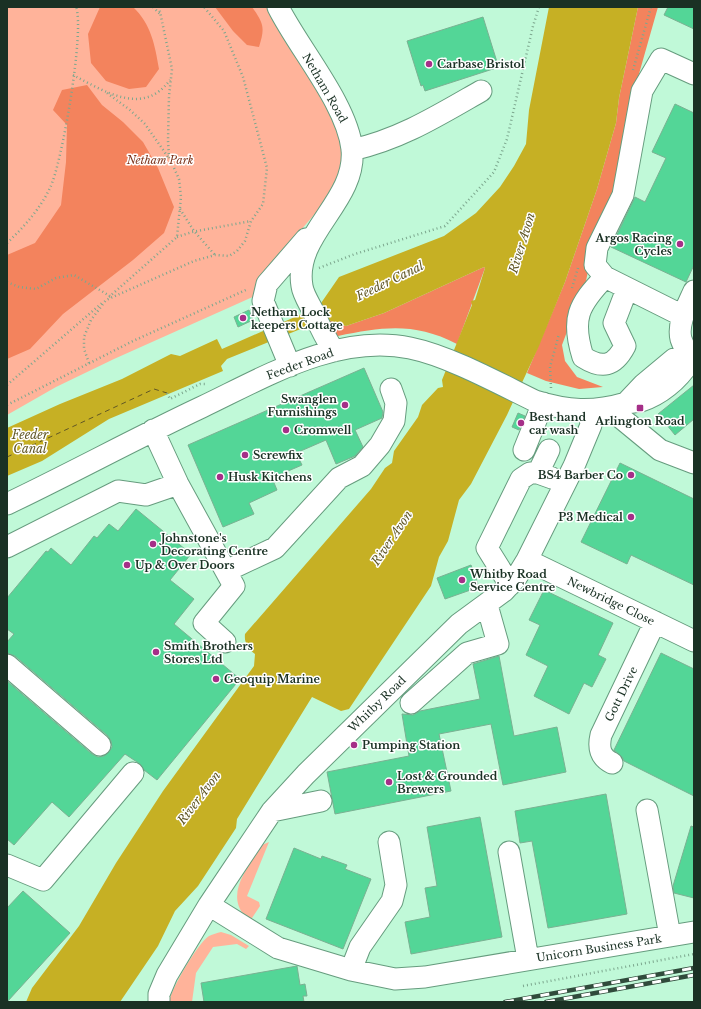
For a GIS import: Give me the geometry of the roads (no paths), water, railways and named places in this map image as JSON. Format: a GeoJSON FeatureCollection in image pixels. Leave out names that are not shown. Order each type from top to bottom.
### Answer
{"type":"FeatureCollection","features":[{"type":"Feature","properties":{"kind":"street","name":"Netham Road"},"geometry":{"type":"LineString","coordinates":[[278,7],[338,106],[347,127],[352,150],[350,174],[342,195],[308,247],[302,262],[304,289],[323,333],[334,351]]}},
{"type":"Feature","properties":{"kind":"street"},"geometry":{"type":"LineString","coordinates":[[683,316],[605,277],[595,265],[597,248],[622,195],[642,91],[661,59],[694,74]]}},
{"type":"Feature","properties":{"kind":"street"},"geometry":{"type":"LineString","coordinates":[[352,150],[378,144],[410,131],[481,91]]}},
{"type":"Feature","properties":{"kind":"street","name":"Netham Road"},"geometry":{"type":"LineString","coordinates":[[286,357],[263,301],[267,284],[326,218]]}},
{"type":"Feature","properties":{"kind":"street"},"geometry":{"type":"LineString","coordinates":[[605,277],[588,295],[577,318],[577,338],[583,357],[595,364],[606,365],[620,356],[625,346],[614,323],[627,289]]}},
{"type":"Feature","properties":{"kind":"street"},"geometry":{"type":"LineString","coordinates":[[694,291],[683,316],[681,339],[691,354],[674,359],[644,384],[609,407],[660,450],[694,463]]}},
{"type":"Feature","properties":{"kind":"street","name":"Feeder Road"},"geometry":{"type":"LineString","coordinates":[[7,504],[154,430],[286,357],[360,346],[384,345],[410,348],[440,357],[543,403],[609,407]]}},
{"type":"Feature","properties":{"kind":"street"},"geometry":{"type":"LineString","coordinates":[[226,570],[275,548],[339,478],[362,466],[380,445],[394,421],[396,403],[391,389]]}},
{"type":"Feature","properties":{"kind":"street"},"geometry":{"type":"LineString","coordinates":[[524,450],[543,403]]}},
{"type":"Feature","properties":{"kind":"street","name":"Whitby Road"},"geometry":{"type":"LineString","coordinates":[[159,1002],[159,994],[167,975],[209,905],[272,810],[322,758],[459,624],[487,605],[510,585],[528,560],[591,425],[609,407]]}},
{"type":"Feature","properties":{"kind":"street"},"geometry":{"type":"LineString","coordinates":[[154,430],[178,484],[234,586],[204,623],[225,642]]}},
{"type":"Feature","properties":{"kind":"street"},"geometry":{"type":"LineString","coordinates":[[538,473],[549,450]]}},
{"type":"Feature","properties":{"kind":"street"},"geometry":{"type":"LineString","coordinates":[[510,585],[487,548],[521,479],[530,473],[538,473],[565,483]]}},
{"type":"Feature","properties":{"kind":"street"},"geometry":{"type":"LineString","coordinates":[[7,547],[118,491],[146,495],[178,484]]}},
{"type":"Feature","properties":{"kind":"street","name":"Newbridge Close"},"geometry":{"type":"LineString","coordinates":[[528,560],[694,641]]}},
{"type":"Feature","properties":{"kind":"street"},"geometry":{"type":"LineString","coordinates":[[411,703],[467,653],[498,644],[487,605]]}},
{"type":"Feature","properties":{"kind":"street","name":"Gott Drive"},"geometry":{"type":"LineString","coordinates":[[612,764],[604,759],[600,752],[599,743],[601,735],[655,622]]}},
{"type":"Feature","properties":{"kind":"street"},"geometry":{"type":"LineString","coordinates":[[7,665],[100,745]]}},
{"type":"Feature","properties":{"kind":"street"},"geometry":{"type":"LineString","coordinates":[[7,865],[43,880],[133,773]]}},
{"type":"Feature","properties":{"kind":"street"},"geometry":{"type":"LineString","coordinates":[[272,810],[321,801]]}},
{"type":"Feature","properties":{"kind":"street","name":"Unicorn Business Park"},"geometry":{"type":"LineString","coordinates":[[647,810],[670,936]]}},
{"type":"Feature","properties":{"kind":"street"},"geometry":{"type":"LineString","coordinates":[[351,970],[360,947],[392,901],[396,885],[389,842]]}},
{"type":"Feature","properties":{"kind":"street","name":"Unicorn Business Park"},"geometry":{"type":"LineString","coordinates":[[509,852],[528,959]]}},
{"type":"Feature","properties":{"kind":"street","name":"Unicorn Business Park"},"geometry":{"type":"LineString","coordinates":[[209,905],[278,948],[351,970],[395,979],[425,977],[694,932]]}},
{"type":"Feature","properties":{"kind":"water"},"geometry":{"type":"Polygon","coordinates":[[[549,7],[638,7],[619,98],[616,123],[597,189],[565,282],[539,346],[507,415],[471,484],[459,500],[448,541],[439,557],[431,586],[349,709],[341,711],[312,697],[237,819],[236,828],[198,886],[175,911],[158,946],[120,1002],[26,1002],[32,988],[79,926],[116,863],[163,791],[254,666],[255,654],[247,645],[245,634],[371,489],[385,468],[392,463],[394,451],[418,417],[422,405],[438,388],[443,387],[442,380],[472,305],[471,301],[475,300],[485,268],[484,267],[384,313],[346,326],[325,319],[227,359],[221,366],[223,371],[109,419],[42,461],[7,476],[7,428],[60,404],[122,379],[171,354],[180,356],[217,339],[222,349],[313,309],[319,306],[339,277],[444,236],[476,213],[500,187],[526,144],[529,110],[549,7]]]}},
{"type":"Feature","properties":{"kind":"railway"},"geometry":{"type":"LineString","coordinates":[[505,1002],[694,968]]}},
{"type":"Feature","properties":{"kind":"railway"},"geometry":{"type":"LineString","coordinates":[[546,1002],[694,975]]}},
{"type":"Feature","properties":{"kind":"place","name":"Carbase Bristol"},"geometry":{"type":"Point","coordinates":[429,64]}},
{"type":"Feature","properties":{"kind":"place","name":"Argos Racing Cycles"},"geometry":{"type":"Point","coordinates":[680,244]}},
{"type":"Feature","properties":{"kind":"place","name":"Netham Lock keepers Cottage"},"geometry":{"type":"Point","coordinates":[243,318]}},
{"type":"Feature","properties":{"kind":"place","name":"Swanglen Furnishings"},"geometry":{"type":"Point","coordinates":[345,405]}},
{"type":"Feature","properties":{"kind":"place","name":"Arlington Road"},"geometry":{"type":"Point","coordinates":[640,408]}},
{"type":"Feature","properties":{"kind":"place","name":"Best hand car wash"},"geometry":{"type":"Point","coordinates":[521,423]}},
{"type":"Feature","properties":{"kind":"place","name":"Cromwell"},"geometry":{"type":"Point","coordinates":[286,430]}},
{"type":"Feature","properties":{"kind":"place","name":"Screwfix"},"geometry":{"type":"Point","coordinates":[245,455]}},
{"type":"Feature","properties":{"kind":"place","name":"BS4 Barber Co"},"geometry":{"type":"Point","coordinates":[631,475]}},
{"type":"Feature","properties":{"kind":"place","name":"Husk Kitchens"},"geometry":{"type":"Point","coordinates":[220,477]}},
{"type":"Feature","properties":{"kind":"place","name":"P3 Medical"},"geometry":{"type":"Point","coordinates":[631,517]}},
{"type":"Feature","properties":{"kind":"place","name":"Johnstone's Decorating Centre"},"geometry":{"type":"Point","coordinates":[153,544]}},
{"type":"Feature","properties":{"kind":"place","name":"Up & Over Doors"},"geometry":{"type":"Point","coordinates":[127,565]}},
{"type":"Feature","properties":{"kind":"place","name":"Whitby Road Service Centre"},"geometry":{"type":"Point","coordinates":[462,580]}},
{"type":"Feature","properties":{"kind":"place","name":"Smith Brothers Stores Ltd"},"geometry":{"type":"Point","coordinates":[156,652]}},
{"type":"Feature","properties":{"kind":"place","name":"Geoquip Marine"},"geometry":{"type":"Point","coordinates":[216,679]}},
{"type":"Feature","properties":{"kind":"place","name":"Pumping Station"},"geometry":{"type":"Point","coordinates":[354,745]}},
{"type":"Feature","properties":{"kind":"place","name":"Lost & Grounded Brewers"},"geometry":{"type":"Point","coordinates":[389,782]}},
{"type":"Feature","properties":{"kind":"park label","name":"Netham Park"},"geometry":{"type":"Point","coordinates":[160,160]}},
{"type":"Feature","properties":{"kind":"water label","name":"River Avon"},"geometry":{"type":"Point","coordinates":[522,243]}},
{"type":"Feature","properties":{"kind":"water label","name":"Feeder Canal"},"geometry":{"type":"Point","coordinates":[390,281]}},
{"type":"Feature","properties":{"kind":"water label","name":"Feeder Canal"},"geometry":{"type":"Point","coordinates":[30,442]}},
{"type":"Feature","properties":{"kind":"water label","name":"River Avon"},"geometry":{"type":"Point","coordinates":[392,538]}},
{"type":"Feature","properties":{"kind":"water label","name":"River Avon"},"geometry":{"type":"Point","coordinates":[199,798]}}]}
